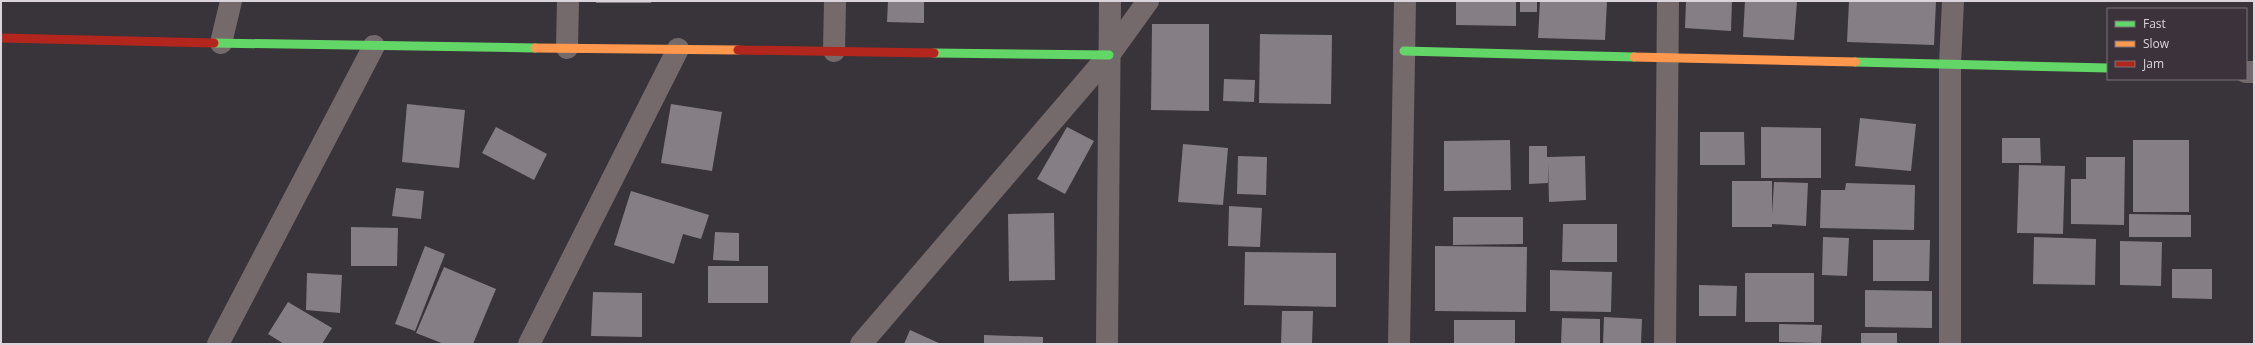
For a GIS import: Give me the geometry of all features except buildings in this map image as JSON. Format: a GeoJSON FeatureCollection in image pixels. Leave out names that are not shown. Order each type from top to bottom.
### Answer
{"type":"FeatureCollection","features":[{"type":"Feature","properties":{"kind":"street"},"geometry":{"type":"LineString","coordinates":[[221,43],[231,1]]}},
{"type":"Feature","properties":{"kind":"street"},"geometry":{"type":"LineString","coordinates":[[567,48],[568,1]]}},
{"type":"Feature","properties":{"kind":"street"},"geometry":{"type":"LineString","coordinates":[[834,51],[835,1]]}},
{"type":"Feature","properties":{"kind":"street"},"geometry":{"type":"LineString","coordinates":[[1107,344],[1110,1]]}},
{"type":"Feature","properties":{"kind":"street"},"geometry":{"type":"LineString","coordinates":[[861,344],[1109,55],[1148,1]]}},
{"type":"Feature","properties":{"kind":"street"},"geometry":{"type":"LineString","coordinates":[[1399,344],[1404,1]]}},
{"type":"Feature","properties":{"kind":"street"},"geometry":{"type":"LineString","coordinates":[[1665,344],[1668,1]]}},
{"type":"Feature","properties":{"kind":"street"},"geometry":{"type":"LineString","coordinates":[[1950,344],[1950,64],[1952,1]]}},
{"type":"Feature","properties":{"kind":"street"},"geometry":{"type":"LineString","coordinates":[[1,38],[374,46],[1109,55]]}},
{"type":"Feature","properties":{"kind":"street"},"geometry":{"type":"LineString","coordinates":[[218,344],[374,46]]}},
{"type":"Feature","properties":{"kind":"street"},"geometry":{"type":"LineString","coordinates":[[528,344],[678,49]]}},
{"type":"Feature","properties":{"kind":"street"},"geometry":{"type":"LineString","coordinates":[[1404,51],[2107,68]]}},
{"type":"Feature","properties":{"kind":"traffic: fast"},"geometry":{"type":"LineString","coordinates":[[214,43],[535,48]]}},
{"type":"Feature","properties":{"kind":"traffic: fast"},"geometry":{"type":"LineString","coordinates":[[1404,51],[1634,57]]}},
{"type":"Feature","properties":{"kind":"traffic: fast"},"geometry":{"type":"LineString","coordinates":[[934,53],[1109,55]]}},
{"type":"Feature","properties":{"kind":"traffic: fast"},"geometry":{"type":"LineString","coordinates":[[1855,62],[2107,68]]}},
{"type":"Feature","properties":{"kind":"traffic: slow"},"geometry":{"type":"LineString","coordinates":[[535,48],[738,50]]}},
{"type":"Feature","properties":{"kind":"traffic: slow"},"geometry":{"type":"LineString","coordinates":[[1634,57],[1855,62]]}},
{"type":"Feature","properties":{"kind":"traffic: jam"},"geometry":{"type":"LineString","coordinates":[[1,38],[214,43]]}},
{"type":"Feature","properties":{"kind":"traffic: jam"},"geometry":{"type":"LineString","coordinates":[[738,50],[934,53]]}}]}
